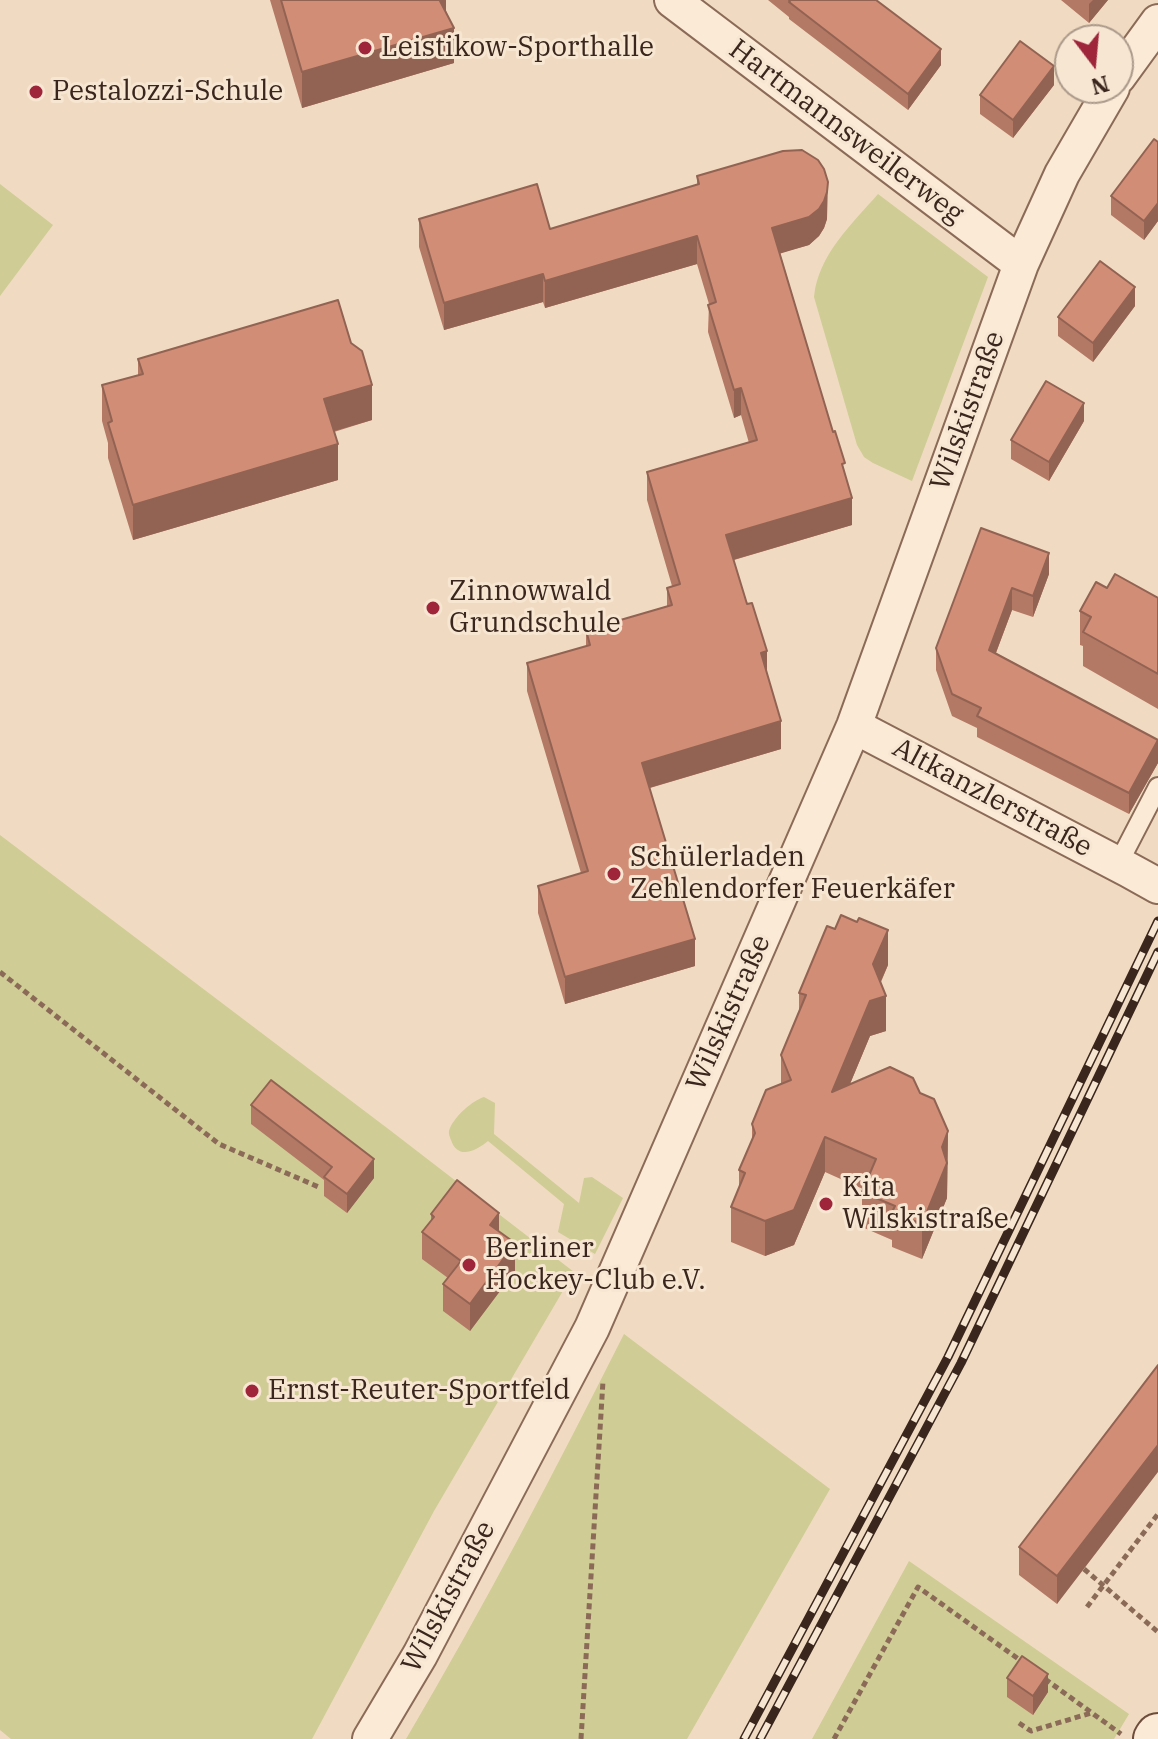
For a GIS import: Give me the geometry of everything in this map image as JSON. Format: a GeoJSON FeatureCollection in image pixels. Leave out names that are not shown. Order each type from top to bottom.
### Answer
{"type":"FeatureCollection","features":[{"type":"Feature","properties":{"kind":"street","name":"Hartmannsweilerweg"},"geometry":{"type":"LineString","coordinates":[[672,0],[1021,264]]}},
{"type":"Feature","properties":{"kind":"street"},"geometry":{"type":"LineString","coordinates":[[1134,55],[1158,22]]}},
{"type":"Feature","properties":{"kind":"street","name":"Wilskistraße"},"geometry":{"type":"LineString","coordinates":[[370,1739],[420,1655],[592,1328],[854,726],[1021,264],[1062,174],[1103,104]]}},
{"type":"Feature","properties":{"kind":"street","name":"Altkanzlerstraße"},"geometry":{"type":"LineString","coordinates":[[854,726],[1135,873]]}},
{"type":"Feature","properties":{"kind":"lane"},"geometry":{"type":"LineString","coordinates":[[1135,873],[1158,787]]}},
{"type":"Feature","properties":{"kind":"path"},"geometry":{"type":"LineString","coordinates":[[0,972],[219,1144],[321,1188]]}},
{"type":"Feature","properties":{"kind":"path"},"geometry":{"type":"LineString","coordinates":[[581,1739],[605,1337],[592,1328]]}},
{"type":"Feature","properties":{"kind":"path"},"geometry":{"type":"LineString","coordinates":[[1087,1607],[1158,1514]]}},
{"type":"Feature","properties":{"kind":"path"},"geometry":{"type":"LineString","coordinates":[[1084,1569],[1158,1632]]}},
{"type":"Feature","properties":{"kind":"path"},"geometry":{"type":"LineString","coordinates":[[834,1739],[918,1587],[1029,1668]]}},
{"type":"Feature","properties":{"kind":"path"},"geometry":{"type":"LineString","coordinates":[[1042,1677],[1092,1713],[1146,1737]]}},
{"type":"Feature","properties":{"kind":"path"},"geometry":{"type":"LineString","coordinates":[[1019,1723],[1031,1731],[1092,1713]]}},
{"type":"Feature","properties":{"kind":"shaded area"},"geometry":{"type":"Polygon","coordinates":[[[0,184],[53,225],[0,296],[0,184]]]}},
{"type":"Feature","properties":{"kind":"shaded area"},"geometry":{"type":"Polygon","coordinates":[[[878,194],[988,277],[912,481],[873,463],[864,457],[857,445],[814,297],[829,254],[878,194]]]}},
{"type":"Feature","properties":{"kind":"shaded area","name":"Ernst-Reuter-Sportfeld"},"geometry":{"type":"Polygon","coordinates":[[[0,835],[574,1272],[434,1511],[312,1739],[11,1739],[0,1730],[0,835]]]}},
{"type":"Feature","properties":{"kind":"shaded area"},"geometry":{"type":"Polygon","coordinates":[[[484,1097],[495,1103],[494,1134],[579,1203],[584,1178],[592,1177],[623,1198],[595,1254],[558,1232],[564,1204],[488,1141],[468,1152],[454,1146],[449,1129],[465,1109],[484,1097]]]}},
{"type":"Feature","properties":{"kind":"shaded area"},"geometry":{"type":"Polygon","coordinates":[[[624,1334],[830,1489],[687,1739],[406,1739],[518,1538],[624,1334]]]}},
{"type":"Feature","properties":{"kind":"shaded area"},"geometry":{"type":"Polygon","coordinates":[[[909,1561],[1129,1714],[1114,1739],[812,1739],[909,1561]]]}},
{"type":"Feature","properties":{"kind":"building"},"geometry":{"type":"Polygon","coordinates":[[[281,0],[444,0],[440,1],[454,28],[302,72],[281,0]]]}},
{"type":"Feature","properties":{"kind":"building"},"geometry":{"type":"Polygon","coordinates":[[[789,0],[876,0],[941,49],[908,94],[789,0]]]}},
{"type":"Feature","properties":{"kind":"building"},"geometry":{"type":"Polygon","coordinates":[[[1020,41],[1054,66],[1013,120],[980,95],[1020,41]]]}},
{"type":"Feature","properties":{"kind":"building"},"geometry":{"type":"Polygon","coordinates":[[[1154,139],[1158,142],[1158,203],[1144,221],[1111,196],[1154,139]]]}},
{"type":"Feature","properties":{"kind":"building"},"geometry":{"type":"Polygon","coordinates":[[[802,150],[818,160],[824,169],[828,182],[824,201],[809,217],[772,228],[845,463],[842,464],[852,498],[726,535],[747,604],[752,603],[767,651],[761,653],[781,721],[642,763],[695,939],[565,977],[538,886],[588,871],[527,663],[590,645],[586,630],[672,605],[667,588],[680,584],[647,472],[757,440],[741,388],[734,390],[708,305],[716,302],[697,236],[545,281],[543,274],[444,303],[419,219],[537,184],[550,229],[699,184],[697,176],[783,151],[802,150]]]}},
{"type":"Feature","properties":{"kind":"building"},"geometry":{"type":"Polygon","coordinates":[[[1100,261],[1135,287],[1093,343],[1058,317],[1100,261]]]}},
{"type":"Feature","properties":{"kind":"building"},"geometry":{"type":"Polygon","coordinates":[[[338,300],[351,343],[362,351],[372,385],[324,399],[338,444],[133,505],[108,423],[112,421],[102,385],[143,374],[138,359],[338,300]]]}},
{"type":"Feature","properties":{"kind":"building"},"geometry":{"type":"Polygon","coordinates":[[[1046,381],[1084,403],[1049,462],[1011,440],[1046,381]]]}},
{"type":"Feature","properties":{"kind":"building"},"geometry":{"type":"Polygon","coordinates":[[[981,528],[1049,553],[1033,596],[1012,588],[989,650],[1158,740],[1129,793],[977,716],[981,708],[952,694],[936,648],[981,528]]]}},
{"type":"Feature","properties":{"kind":"building"},"geometry":{"type":"Polygon","coordinates":[[[1115,574],[1158,598],[1158,674],[1083,632],[1091,617],[1080,611],[1096,582],[1107,588],[1115,574]]]}},
{"type":"Feature","properties":{"kind":"building"},"geometry":{"type":"Polygon","coordinates":[[[841,915],[857,922],[859,918],[888,930],[873,964],[886,996],[870,1001],[832,1092],[890,1067],[913,1078],[920,1093],[934,1099],[948,1131],[942,1147],[947,1163],[922,1224],[892,1212],[895,1206],[862,1192],[876,1159],[825,1137],[794,1210],[765,1221],[731,1207],[745,1173],[739,1170],[755,1133],[752,1124],[766,1090],[791,1080],[781,1055],[806,995],[799,993],[827,926],[835,929],[841,915]]]}},
{"type":"Feature","properties":{"kind":"building"},"geometry":{"type":"Polygon","coordinates":[[[271,1080],[374,1159],[347,1194],[324,1177],[332,1167],[251,1105],[271,1080]]]}},
{"type":"Feature","properties":{"kind":"building"},"geometry":{"type":"Polygon","coordinates":[[[457,1180],[499,1213],[490,1225],[515,1243],[470,1304],[443,1284],[461,1261],[422,1232],[434,1217],[431,1214],[457,1180]]]}},
{"type":"Feature","properties":{"kind":"building"},"geometry":{"type":"Polygon","coordinates":[[[1158,1365],[1158,1445],[1057,1576],[1019,1547],[1158,1365]]]}},
{"type":"Feature","properties":{"kind":"building"},"geometry":{"type":"Polygon","coordinates":[[[1022,1656],[1048,1674],[1033,1696],[1007,1678],[1022,1656]]]}},
{"type":"Feature","properties":{"kind":"railway"},"geometry":{"type":"LineString","coordinates":[[744,1739],[948,1357],[1158,921]]}},
{"type":"Feature","properties":{"kind":"railway"},"geometry":{"type":"LineString","coordinates":[[760,1739],[961,1363],[1158,952]]}},
{"type":"Feature","properties":{"kind":"place","name":"Leistikow-Sporthalle"},"geometry":{"type":"Point","coordinates":[365,48]}},
{"type":"Feature","properties":{"kind":"place","name":"Pestalozzi-Schule"},"geometry":{"type":"Point","coordinates":[36,92]}},
{"type":"Feature","properties":{"kind":"place","name":"Zinnowwald Grundschule"},"geometry":{"type":"Point","coordinates":[433,608]}},
{"type":"Feature","properties":{"kind":"place","name":"Schülerladen Zehlendorfer Feuerkäfer"},"geometry":{"type":"Point","coordinates":[614,874]}},
{"type":"Feature","properties":{"kind":"place","name":"Kita Wilskistraße"},"geometry":{"type":"Point","coordinates":[826,1204]}},
{"type":"Feature","properties":{"kind":"place","name":"Berliner Hockey-Club e.V."},"geometry":{"type":"Point","coordinates":[469,1265]}},
{"type":"Feature","properties":{"kind":"place","name":"Ernst-Reuter-Sportfeld"},"geometry":{"type":"Point","coordinates":[252,1391]}}]}
